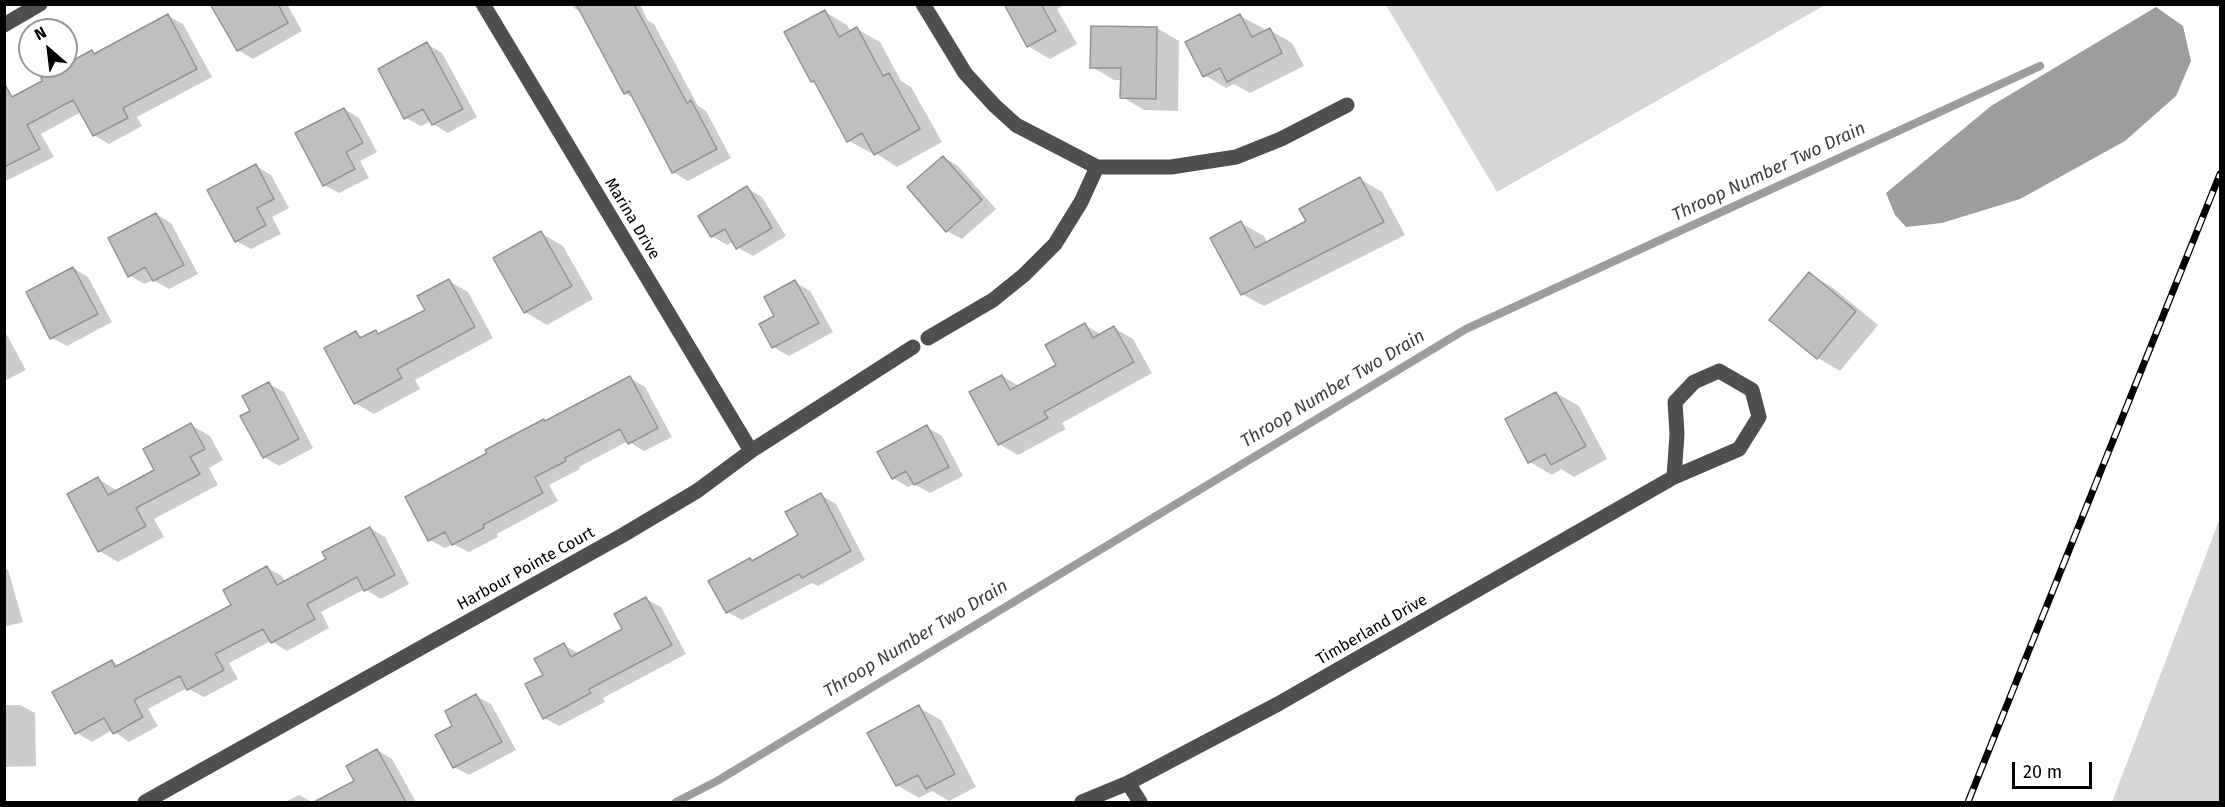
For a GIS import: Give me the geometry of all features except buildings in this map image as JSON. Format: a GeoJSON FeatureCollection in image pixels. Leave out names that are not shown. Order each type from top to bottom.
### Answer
{"type":"FeatureCollection","features":[{"type":"Feature","properties":{"kind":"street"},"geometry":{"type":"LineString","coordinates":[[4,25],[40,4]]}},
{"type":"Feature","properties":{"kind":"street","name":"Marina Drive"},"geometry":{"type":"LineString","coordinates":[[483,4],[751,451]]}},
{"type":"Feature","properties":{"kind":"street"},"geometry":{"type":"LineString","coordinates":[[923,4],[965,73],[1002,112],[1025,130],[1097,166],[1171,167],[1236,157],[1281,139],[1347,105]]}},
{"type":"Feature","properties":{"kind":"street"},"geometry":{"type":"LineString","coordinates":[[928,338],[993,300],[1024,275],[1055,244],[1081,202],[1097,166]]}},
{"type":"Feature","properties":{"kind":"street","name":"Harbour Pointe Court"},"geometry":{"type":"LineString","coordinates":[[145,802],[623,535],[697,491],[751,451],[913,347]]}},
{"type":"Feature","properties":{"kind":"street","name":"Timberland Drive"},"geometry":{"type":"LineString","coordinates":[[1082,802],[1128,783],[1278,704],[1674,477],[1739,450],[1759,417],[1752,390],[1719,371],[1694,382],[1675,402],[1677,434],[1674,477]]}},
{"type":"Feature","properties":{"kind":"street"},"geometry":{"type":"LineString","coordinates":[[1128,783],[1140,802]]}},
{"type":"Feature","properties":{"kind":"shaded area"},"geometry":{"type":"Polygon","coordinates":[[[1386,5],[1825,5],[1497,192],[1386,5]]]}},
{"type":"Feature","properties":{"kind":"shaded area"},"geometry":{"type":"Polygon","coordinates":[[[2156,7],[2183,26],[2191,61],[2176,96],[2125,141],[2020,199],[1942,223],[1906,227],[1895,215],[1886,193],[1991,106],[2156,7]]]}},
{"type":"Feature","properties":{"kind":"shaded area"},"geometry":{"type":"Polygon","coordinates":[[[2220,518],[2220,802],[2112,802],[2220,518]]]}},
{"type":"Feature","properties":{"kind":"waterway","name":"Throop Number Two Drain"},"geometry":{"type":"LineString","coordinates":[[676,802],[717,781],[1466,329],[2040,66]]}},
{"type":"Feature","properties":{"kind":"railway"},"geometry":{"type":"LineString","coordinates":[[1968,802],[2220,174]]}}]}
